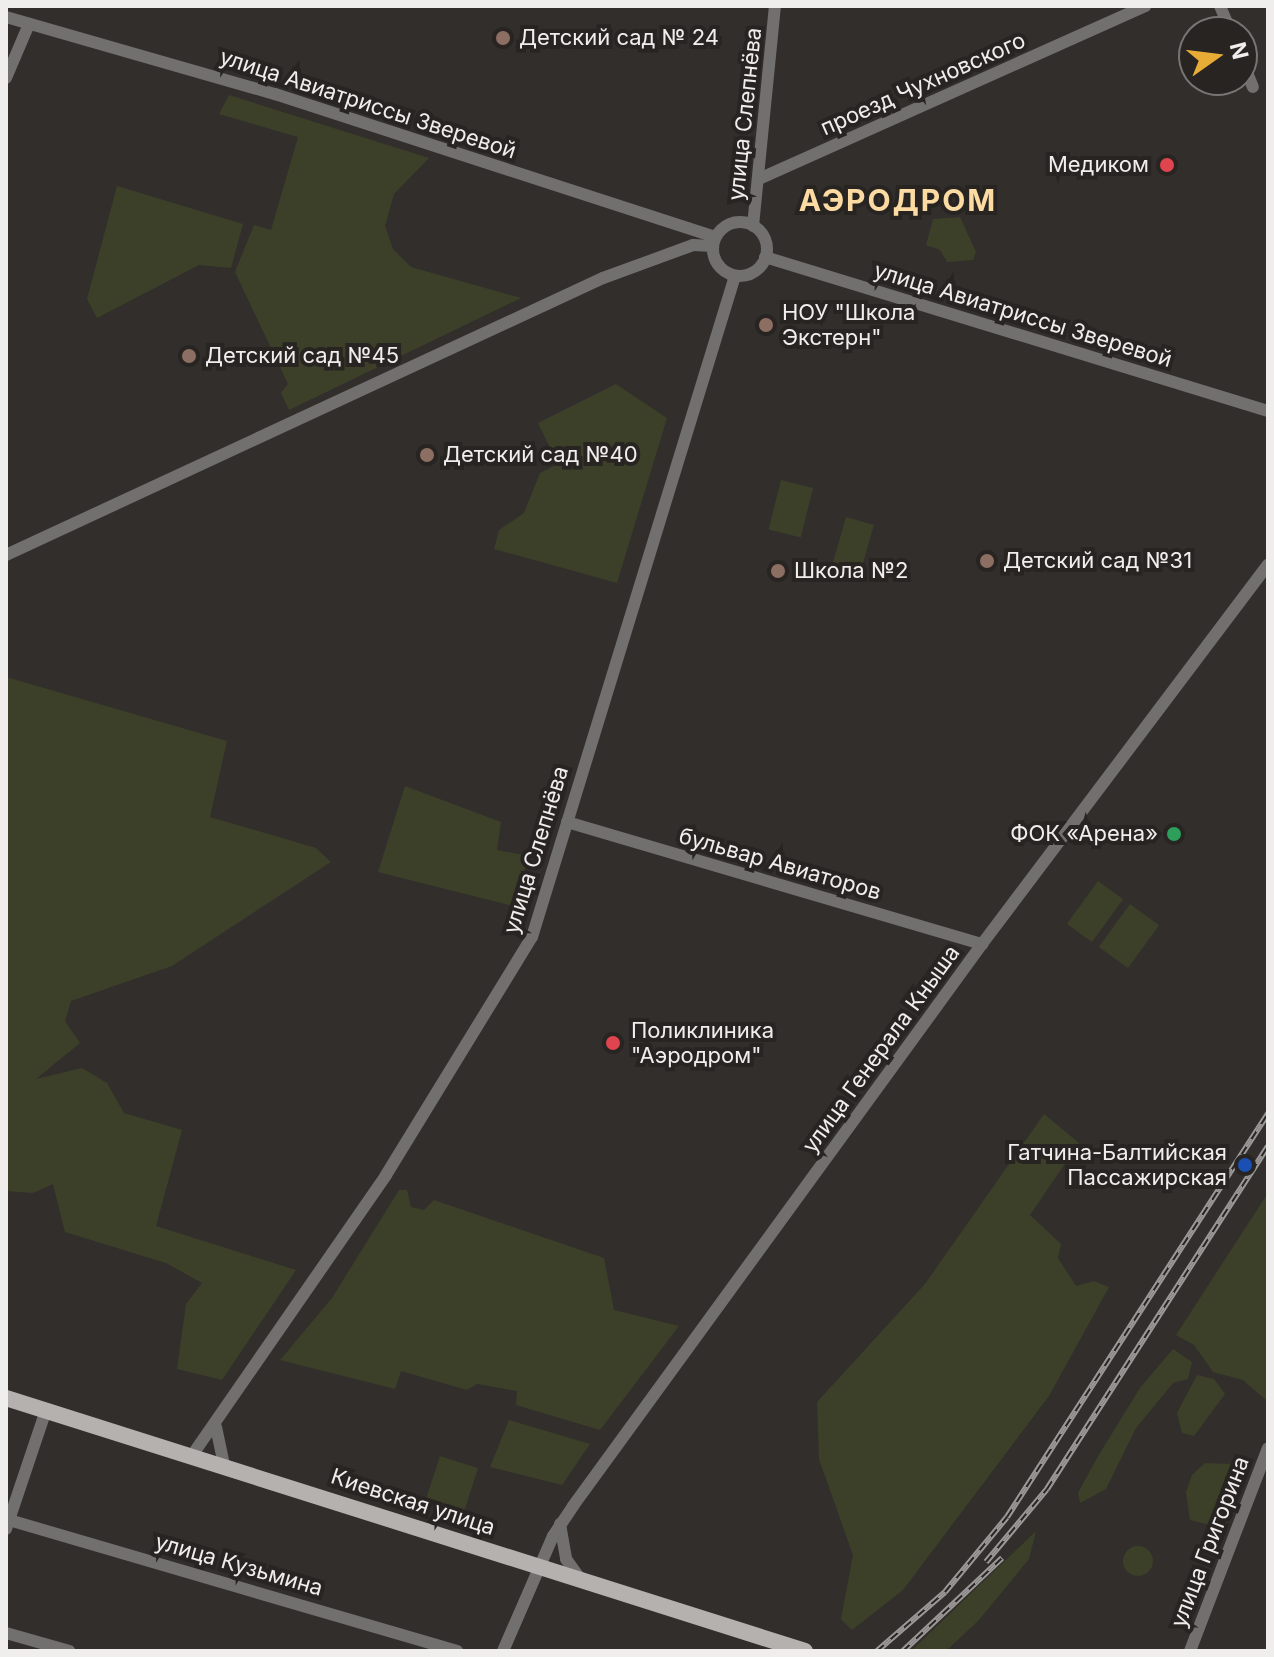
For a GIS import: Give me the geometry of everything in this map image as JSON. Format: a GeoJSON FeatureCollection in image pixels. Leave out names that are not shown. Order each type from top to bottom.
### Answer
{"type":"FeatureCollection","features":[{"type":"Feature","properties":{"kind":"main road","name":"Киевская улица"},"geometry":{"type":"LineString","coordinates":[[6,1398],[193,1454],[805,1651]]}},
{"type":"Feature","properties":{"kind":"street","name":"улица Слепнёва"},"geometry":{"type":"LineString","coordinates":[[753,226],[761,178],[775,6]]}},
{"type":"Feature","properties":{"kind":"street","name":"проезд Чухновского"},"geometry":{"type":"LineString","coordinates":[[761,178],[1145,6]]}},
{"type":"Feature","properties":{"kind":"street","name":"улица Авиатриссы Зверевой"},"geometry":{"type":"LineString","coordinates":[[6,17],[275,94],[668,221],[714,242]]}},
{"type":"Feature","properties":{"kind":"street"},"geometry":{"type":"LineString","coordinates":[[6,78],[29,24]]}},
{"type":"Feature","properties":{"kind":"street"},"geometry":{"type":"LineString","coordinates":[[668,221],[678,240],[668,252]]}},
{"type":"Feature","properties":{"kind":"street"},"geometry":{"type":"LineString","coordinates":[[6,555],[668,252],[714,242],[725,227],[753,226],[766,245],[765,257],[748,275],[735,276],[723,271],[714,242]]}},
{"type":"Feature","properties":{"kind":"street","name":"улица Авиатриссы Зверевой"},"geometry":{"type":"LineString","coordinates":[[765,257],[1268,411]]}},
{"type":"Feature","properties":{"kind":"street","name":"улица Слепнёва"},"geometry":{"type":"LineString","coordinates":[[193,1454],[216,1427],[513,975],[532,937],[735,276]]}},
{"type":"Feature","properties":{"kind":"street","name":"улица Генерала Кныша"},"geometry":{"type":"LineString","coordinates":[[503,1651],[560,1524],[982,944],[1268,565]]}},
{"type":"Feature","properties":{"kind":"street","name":"бульвар Авиаторов"},"geometry":{"type":"LineString","coordinates":[[567,822],[982,944]]}},
{"type":"Feature","properties":{"kind":"street"},"geometry":{"type":"LineString","coordinates":[[8,1524],[46,1410]]}},
{"type":"Feature","properties":{"kind":"street"},"geometry":{"type":"LineString","coordinates":[[216,1427],[224,1464]]}},
{"type":"Feature","properties":{"kind":"street","name":"улица Григорина"},"geometry":{"type":"LineString","coordinates":[[1190,1651],[1264,1468],[1268,1448]]}},
{"type":"Feature","properties":{"kind":"street","name":"улица Кузьмина"},"geometry":{"type":"LineString","coordinates":[[8,1524],[457,1651]]}},
{"type":"Feature","properties":{"kind":"street"},"geometry":{"type":"LineString","coordinates":[[560,1524],[566,1559],[580,1578]]}},
{"type":"Feature","properties":{"kind":"street"},"geometry":{"type":"LineString","coordinates":[[6,1633],[69,1651]]}},
{"type":"Feature","properties":{"kind":"green space"},"geometry":{"type":"Polygon","coordinates":[[[229,95],[429,158],[394,194],[385,226],[393,249],[411,267],[521,298],[289,410],[281,393],[288,384],[235,272],[254,225],[271,230],[298,137],[219,114],[229,95]]]}},
{"type":"Feature","properties":{"kind":"green space"},"geometry":{"type":"Polygon","coordinates":[[[117,186],[243,224],[231,268],[199,265],[97,318],[87,299],[117,186]]]}},
{"type":"Feature","properties":{"kind":"green space"},"geometry":{"type":"Polygon","coordinates":[[[960,217],[976,252],[973,260],[947,262],[940,250],[926,245],[933,219],[960,217]]]}},
{"type":"Feature","properties":{"kind":"green space"},"geometry":{"type":"Polygon","coordinates":[[[616,384],[667,418],[617,583],[494,549],[499,530],[524,513],[540,473],[558,464],[538,423],[616,384]]]}},
{"type":"Feature","properties":{"kind":"green space"},"geometry":{"type":"Polygon","coordinates":[[[781,480],[813,488],[801,537],[769,529],[781,480]]]}},
{"type":"Feature","properties":{"kind":"green space"},"geometry":{"type":"Polygon","coordinates":[[[846,517],[874,525],[858,582],[830,574],[846,517]]]}},
{"type":"Feature","properties":{"kind":"green space"},"geometry":{"type":"Polygon","coordinates":[[[6,677],[227,741],[210,817],[316,848],[331,862],[172,966],[71,1001],[65,1021],[80,1043],[36,1079],[82,1068],[107,1083],[124,1113],[182,1130],[156,1226],[296,1270],[222,1380],[177,1369],[186,1304],[202,1283],[166,1263],[65,1232],[53,1184],[33,1193],[6,1191],[6,677]]]}},
{"type":"Feature","properties":{"kind":"green space"},"geometry":{"type":"Polygon","coordinates":[[[405,786],[501,822],[497,850],[529,856],[513,906],[378,872],[405,786]]]}},
{"type":"Feature","properties":{"kind":"green space"},"geometry":{"type":"Polygon","coordinates":[[[1098,881],[1123,899],[1092,942],[1067,924],[1098,881]]]}},
{"type":"Feature","properties":{"kind":"green space"},"geometry":{"type":"Polygon","coordinates":[[[1130,904],[1159,925],[1128,968],[1099,947],[1130,904]]]}},
{"type":"Feature","properties":{"kind":"green space"},"geometry":{"type":"Polygon","coordinates":[[[1044,1114],[1079,1143],[1030,1215],[1061,1244],[1058,1258],[1076,1286],[1094,1281],[1109,1287],[1049,1396],[903,1590],[852,1630],[841,1619],[853,1555],[819,1459],[817,1402],[925,1284],[1044,1114]]]}},
{"type":"Feature","properties":{"kind":"green space"},"geometry":{"type":"Polygon","coordinates":[[[399,1190],[407,1190],[411,1207],[424,1210],[434,1200],[604,1258],[614,1310],[679,1326],[600,1430],[516,1405],[517,1391],[477,1384],[467,1390],[401,1371],[395,1389],[280,1360],[332,1298],[399,1190]]]}},
{"type":"Feature","properties":{"kind":"green space"},"geometry":{"type":"Polygon","coordinates":[[[1268,1193],[1268,1402],[1243,1380],[1213,1372],[1194,1345],[1176,1335],[1268,1193]]]}},
{"type":"Feature","properties":{"kind":"green space"},"geometry":{"type":"Polygon","coordinates":[[[1173,1349],[1192,1362],[1188,1379],[1173,1383],[1136,1428],[1106,1489],[1080,1503],[1078,1493],[1097,1458],[1140,1388],[1173,1349]]]}},
{"type":"Feature","properties":{"kind":"green space"},"geometry":{"type":"Polygon","coordinates":[[[1197,1375],[1214,1379],[1225,1394],[1194,1436],[1182,1433],[1177,1413],[1197,1375]]]}},
{"type":"Feature","properties":{"kind":"green space"},"geometry":{"type":"Polygon","coordinates":[[[509,1420],[590,1444],[562,1485],[490,1467],[509,1420]]]}},
{"type":"Feature","properties":{"kind":"green space"},"geometry":{"type":"Polygon","coordinates":[[[440,1456],[478,1468],[464,1511],[426,1499],[440,1456]]]}},
{"type":"Feature","properties":{"kind":"green space"},"geometry":{"type":"Polygon","coordinates":[[[1205,1463],[1232,1464],[1246,1474],[1225,1529],[1190,1520],[1186,1492],[1192,1475],[1205,1463]]]}},
{"type":"Feature","properties":{"kind":"green space"},"geometry":{"type":"Polygon","coordinates":[[[1036,1531],[1029,1559],[979,1620],[946,1651],[911,1651],[1036,1531]]]}},
{"type":"Feature","properties":{"kind":"green space"},"geometry":{"type":"Polygon","coordinates":[[[1138,1546],[1149,1550],[1153,1561],[1149,1572],[1138,1576],[1127,1572],[1123,1561],[1127,1550],[1138,1546]]]}},
{"type":"Feature","properties":{"kind":"railway"},"geometry":{"type":"LineString","coordinates":[[877,1651],[945,1592],[1007,1517],[1268,1113]]}},
{"type":"Feature","properties":{"kind":"railway"},"geometry":{"type":"LineString","coordinates":[[986,1562],[1047,1489],[1268,1146]]}},
{"type":"Feature","properties":{"kind":"railway"},"geometry":{"type":"LineString","coordinates":[[903,1651],[1002,1558]]}},
{"type":"Feature","properties":{"kind":"place","name":"Детский сад № 24"},"geometry":{"type":"Point","coordinates":[503,38]}},
{"type":"Feature","properties":{"kind":"place","name":"Медиком"},"geometry":{"type":"Point","coordinates":[1167,165]}},
{"type":"Feature","properties":{"kind":"place","name":"НОУ \"Школа Экстерн\""},"geometry":{"type":"Point","coordinates":[766,325]}},
{"type":"Feature","properties":{"kind":"place","name":"Детский сад №45"},"geometry":{"type":"Point","coordinates":[189,356]}},
{"type":"Feature","properties":{"kind":"place","name":"Детский сад №40"},"geometry":{"type":"Point","coordinates":[427,455]}},
{"type":"Feature","properties":{"kind":"place","name":"Детский сад №31"},"geometry":{"type":"Point","coordinates":[987,561]}},
{"type":"Feature","properties":{"kind":"place","name":"Школа №2"},"geometry":{"type":"Point","coordinates":[778,571]}},
{"type":"Feature","properties":{"kind":"place","name":"ФОК «Арена»"},"geometry":{"type":"Point","coordinates":[1174,834]}},
{"type":"Feature","properties":{"kind":"place","name":"Поликлиника \"Аэродром\""},"geometry":{"type":"Point","coordinates":[613,1043]}},
{"type":"Feature","properties":{"kind":"place","name":"Гатчина-Балтийская Пассажирская"},"geometry":{"type":"Point","coordinates":[1245,1165]}},
{"type":"Feature","properties":{"kind":"district","name":"АЭРОДРОМ"},"geometry":{"type":"Point","coordinates":[898,200]}}]}
